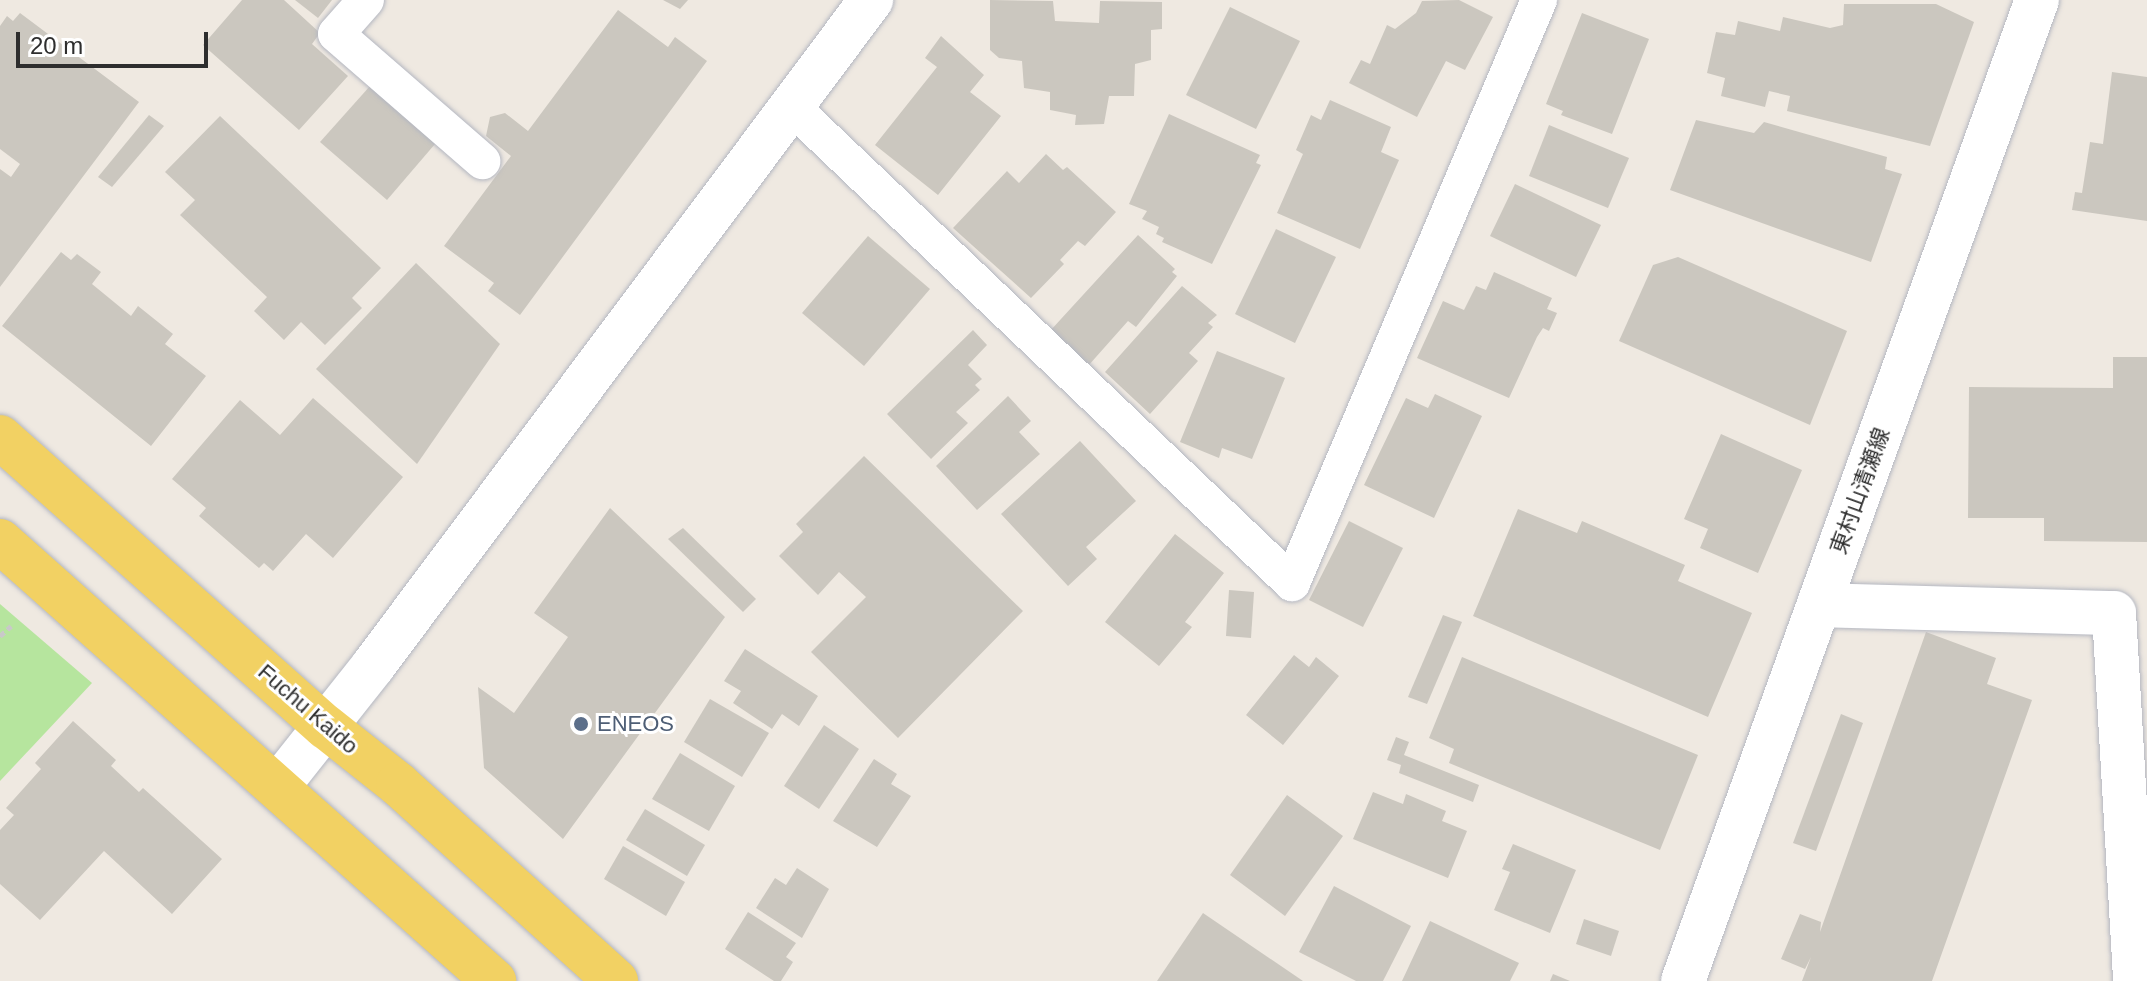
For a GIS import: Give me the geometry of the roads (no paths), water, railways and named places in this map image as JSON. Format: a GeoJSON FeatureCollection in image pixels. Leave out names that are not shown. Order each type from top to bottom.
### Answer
{"type":"FeatureCollection","features":[{"type":"Feature","properties":{"kind":"main road","name":"Fuchu Kaido"},"geometry":{"type":"LineString","coordinates":[[0,437],[326,727],[398,784],[616,981]]}},
{"type":"Feature","properties":{"kind":"main road"},"geometry":{"type":"LineString","coordinates":[[0,541],[494,981]]}},
{"type":"Feature","properties":{"kind":"street"},"geometry":{"type":"LineString","coordinates":[[278,786],[326,727],[871,0]]}},
{"type":"Feature","properties":{"kind":"street","name":"東村山清瀬線"},"geometry":{"type":"LineString","coordinates":[[1683,981],[2037,0]]}},
{"type":"Feature","properties":{"kind":"street"},"geometry":{"type":"LineString","coordinates":[[1819,605],[2114,613],[2135,981]]}},
{"type":"Feature","properties":{"kind":"lane"},"geometry":{"type":"LineString","coordinates":[[366,0],[336,34],[482,161]]}},
{"type":"Feature","properties":{"kind":"lane"},"geometry":{"type":"LineString","coordinates":[[793,108],[1292,583],[1539,0]]}},
{"type":"Feature","properties":{"kind":"place","name":"ENEOS"},"geometry":{"type":"Point","coordinates":[581,724]}}]}
